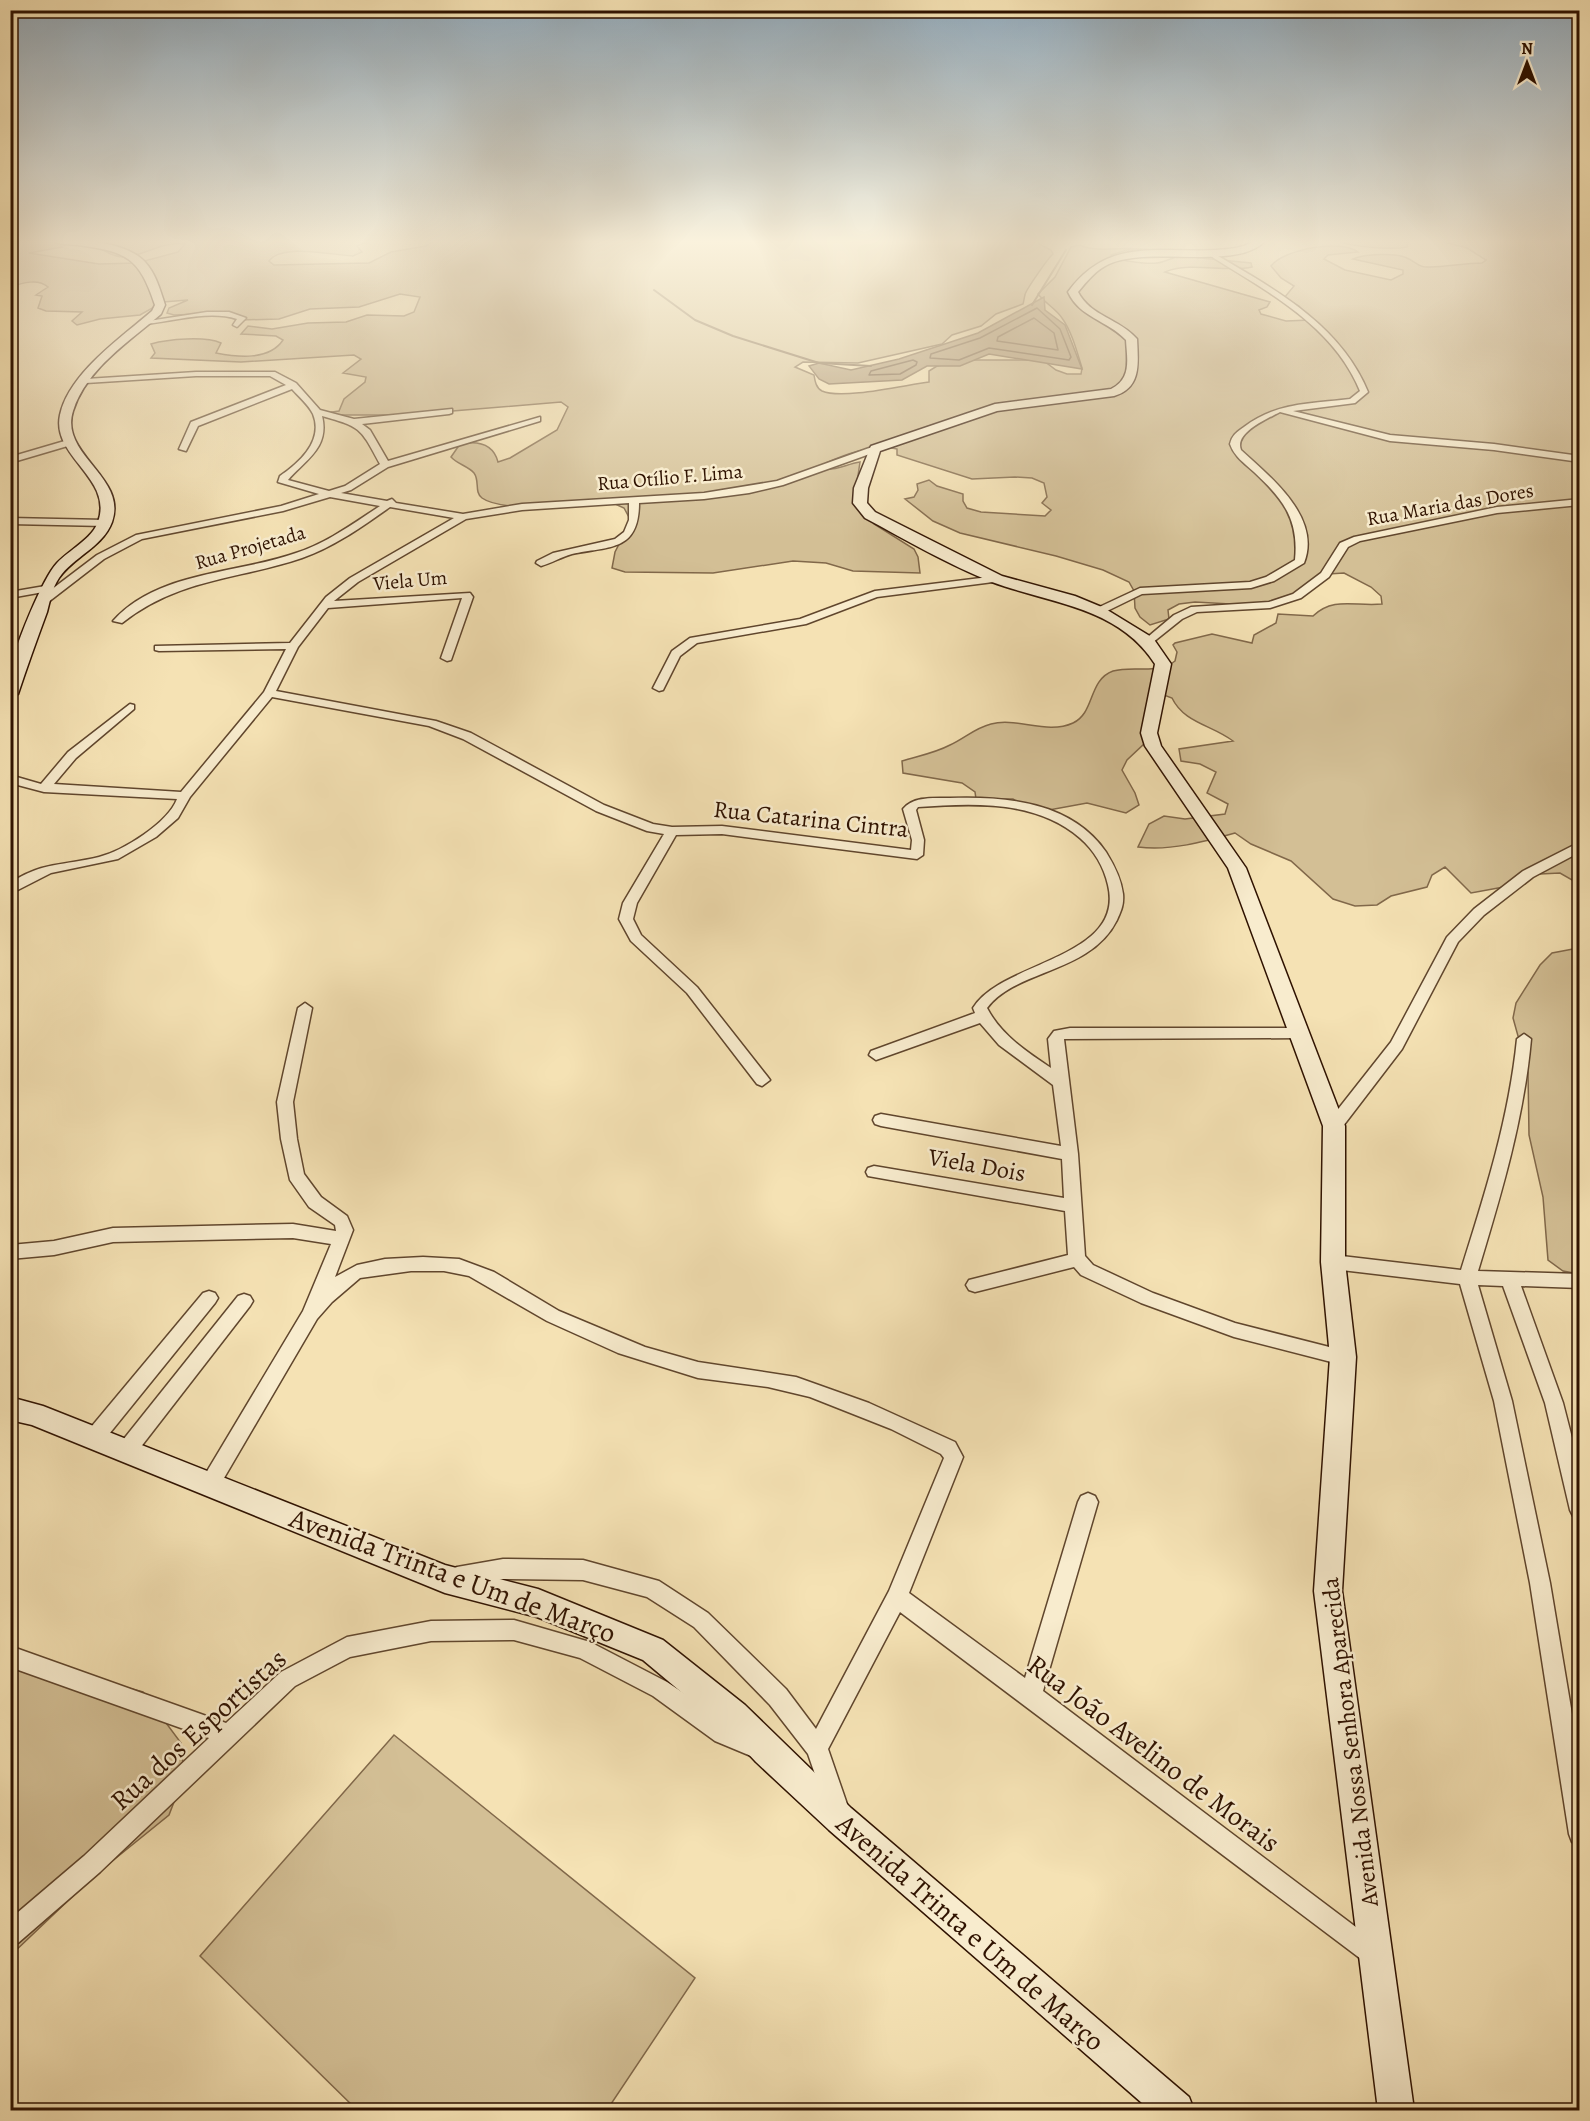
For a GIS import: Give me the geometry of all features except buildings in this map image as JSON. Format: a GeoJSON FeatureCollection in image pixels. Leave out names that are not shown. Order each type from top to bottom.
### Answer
{"type":"FeatureCollection","features":[{"type":"Feature","properties":{"kind":"street"},"geometry":{"type":"LineString","coordinates":[[10,694],[17,659],[44,595],[67,560],[105,523],[108,504],[105,489],[90,466],[68,443],[65,418],[73,399],[86,381],[123,339]]}},
{"type":"Feature","properties":{"kind":"street"},"geometry":{"type":"LineString","coordinates":[[1131,339],[1133,372],[1124,387],[1101,395],[995,408],[875,449],[861,488],[860,502],[863,509],[898,530],[997,579],[1070,599],[1099,611],[1148,641]]}},
{"type":"Feature","properties":{"kind":"street"},"geometry":{"type":"LineString","coordinates":[[1099,611],[1140,591],[1251,585],[1270,579],[1300,561],[1303,547],[1296,512],[1236,451],[1234,444],[1236,437],[1261,418],[1278,410],[1352,401],[1364,392],[1351,366],[1328,339]]}},
{"type":"Feature","properties":{"kind":"street"},"geometry":{"type":"LineString","coordinates":[[86,381],[253,372],[272,374],[293,385],[317,412],[321,423],[320,439],[316,448],[296,470],[282,480],[290,485],[330,494],[392,502],[463,517]]}},
{"type":"Feature","properties":{"kind":"street"},"geometry":{"type":"LineString","coordinates":[[183,449],[194,424],[293,385]]}},
{"type":"Feature","properties":{"kind":"street"},"geometry":{"type":"LineString","coordinates":[[1278,410],[1390,438],[1494,447],[1580,459]]}},
{"type":"Feature","properties":{"kind":"street"},"geometry":{"type":"LineString","coordinates":[[317,412],[354,422],[449,411]]}},
{"type":"Feature","properties":{"kind":"street"},"geometry":{"type":"LineString","coordinates":[[10,595],[44,595],[118,546],[139,537],[283,508],[348,488],[385,465],[537,419]]}},
{"type":"Feature","properties":{"kind":"street"},"geometry":{"type":"LineString","coordinates":[[354,422],[372,438],[385,465]]}},
{"type":"Feature","properties":{"kind":"street"},"geometry":{"type":"LineString","coordinates":[[10,460],[68,443]]}},
{"type":"Feature","properties":{"kind":"street","name":"Rua Otílio F. Lima"},"geometry":{"type":"LineString","coordinates":[[463,517],[522,507],[704,496],[749,490],[780,483],[875,449]]}},
{"type":"Feature","properties":{"kind":"street"},"geometry":{"type":"LineString","coordinates":[[541,563],[557,553],[606,545],[627,537],[633,529],[636,514],[634,499]]}},
{"type":"Feature","properties":{"kind":"street","name":"Rua Projetada"},"geometry":{"type":"LineString","coordinates":[[118,621],[132,608],[167,591],[301,555],[392,502]]}},
{"type":"Feature","properties":{"kind":"street","name":"Rua Maria das Dores"},"geometry":{"type":"LineString","coordinates":[[1148,641],[1178,616],[1195,609],[1270,605],[1297,596],[1325,575],[1344,545],[1357,539],[1497,510],[1580,502]]}},
{"type":"Feature","properties":{"kind":"street"},"geometry":{"type":"LineString","coordinates":[[10,890],[51,868],[103,860],[116,855],[142,840],[176,814],[182,807],[184,796],[269,693],[293,646],[325,605],[354,580],[463,517]]}},
{"type":"Feature","properties":{"kind":"street"},"geometry":{"type":"LineString","coordinates":[[10,520],[105,523]]}},
{"type":"Feature","properties":{"kind":"street"},"geometry":{"type":"LineString","coordinates":[[659,688],[674,656],[683,644],[694,640],[802,622],[875,594],[997,579]]}},
{"type":"Feature","properties":{"kind":"street","name":"Viela Um"},"geometry":{"type":"LineString","coordinates":[[325,605],[466,595],[468,597],[447,658]]}},
{"type":"Feature","properties":{"kind":"street","name":"Avenida Nossa Senhora Aparecida"},"geometry":{"type":"LineString","coordinates":[[1148,641],[1162,664],[1149,733],[1153,746],[1234,861],[1301,1033],[1334,1126],[1334,1262],[1343,1357],[1328,1591],[1393,2107]]}},
{"type":"Feature","properties":{"kind":"street"},"geometry":{"type":"LineString","coordinates":[[159,648],[293,646]]}},
{"type":"Feature","properties":{"kind":"street","name":"Rua Catarina Cintra"},"geometry":{"type":"LineString","coordinates":[[269,693],[432,723],[467,736],[600,808],[651,828],[672,831],[722,830],[917,855],[918,840],[909,809],[915,804],[972,802],[1022,805],[1047,811],[1090,836],[1101,850],[1113,877],[1116,908],[1100,937],[1064,962],[993,993],[982,1002],[980,1008],[983,1016]]}},
{"type":"Feature","properties":{"kind":"street"},"geometry":{"type":"LineString","coordinates":[[44,788],[72,755],[130,707]]}},
{"type":"Feature","properties":{"kind":"street"},"geometry":{"type":"LineString","coordinates":[[10,779],[44,788],[184,796]]}},
{"type":"Feature","properties":{"kind":"street"},"geometry":{"type":"LineString","coordinates":[[672,831],[630,903],[626,919],[636,938],[692,990],[762,1080]]}},
{"type":"Feature","properties":{"kind":"street"},"geometry":{"type":"LineString","coordinates":[[1334,1126],[1397,1045],[1452,940],[1479,912],[1528,874],[1580,846]]}},
{"type":"Feature","properties":{"kind":"street"},"geometry":{"type":"LineString","coordinates":[[210,1484],[311,1314],[345,1230],[341,1221],[315,1202],[296,1176],[289,1140],[285,1102],[305,1008]]}},
{"type":"Feature","properties":{"kind":"street"},"geometry":{"type":"LineString","coordinates":[[876,1055],[983,1016],[1003,1039],[1062,1083]]}},
{"type":"Feature","properties":{"kind":"street"},"geometry":{"type":"LineString","coordinates":[[1301,1033],[1059,1035],[1054,1046],[1062,1083],[1078,1259],[1096,1275],[1147,1298],[1223,1326],[1343,1357]]}},
{"type":"Feature","properties":{"kind":"street"},"geometry":{"type":"LineString","coordinates":[[1524,1039],[1521,1071],[1503,1163],[1467,1278],[1503,1401],[1540,1582],[1580,1834]]}},
{"type":"Feature","properties":{"kind":"street"},"geometry":{"type":"LineString","coordinates":[[881,1120],[1070,1154]]}},
{"type":"Feature","properties":{"kind":"street","name":"Viela Dois"},"geometry":{"type":"LineString","coordinates":[[874,1172],[1072,1206]]}},
{"type":"Feature","properties":{"kind":"street"},"geometry":{"type":"LineString","coordinates":[[10,1252],[54,1248],[113,1235],[293,1231],[341,1239]]}},
{"type":"Feature","properties":{"kind":"street"},"geometry":{"type":"LineString","coordinates":[[975,1285],[1078,1259]]}},
{"type":"Feature","properties":{"kind":"street"},"geometry":{"type":"LineString","coordinates":[[1334,1262],[1467,1278],[1580,1281]]}},
{"type":"Feature","properties":{"kind":"street"},"geometry":{"type":"LineString","coordinates":[[311,1314],[339,1284],[355,1272],[385,1266],[445,1264],[466,1268],[487,1276],[551,1315],[646,1356],[698,1370],[760,1377],[809,1388],[948,1448],[954,1457],[897,1597],[817,1748]]}},
{"type":"Feature","properties":{"kind":"street"},"geometry":{"type":"LineString","coordinates":[[1509,1278],[1554,1403],[1580,1510]]}},
{"type":"Feature","properties":{"kind":"street"},"geometry":{"type":"LineString","coordinates":[[94,1438],[209,1298]]}},
{"type":"Feature","properties":{"kind":"street"},"geometry":{"type":"LineString","coordinates":[[126,1451],[244,1301]]}},
{"type":"Feature","properties":{"kind":"street","name":"Avenida Trinta e Um de Março"},"geometry":{"type":"LineString","coordinates":[[10,1408],[94,1438],[445,1579],[538,1603],[653,1650],[725,1708],[840,1819],[1176,2110]]}},
{"type":"Feature","properties":{"kind":"street"},"geometry":{"type":"LineString","coordinates":[[1031,1695],[1088,1502]]}},
{"type":"Feature","properties":{"kind":"street"},"geometry":{"type":"LineString","coordinates":[[445,1579],[503,1569],[583,1570],[652,1588],[701,1620],[778,1697],[817,1748],[840,1819]]}},
{"type":"Feature","properties":{"kind":"street","name":"Rua João Avelino de Morais"},"geometry":{"type":"LineString","coordinates":[[897,1597],[1031,1695],[1375,1956]]}},
{"type":"Feature","properties":{"kind":"street","name":"Rua dos Esportistas"},"geometry":{"type":"LineString","coordinates":[[10,1935],[92,1864],[288,1679],[347,1647],[431,1631],[514,1630],[583,1649],[660,1689]]}},
{"type":"Feature","properties":{"kind":"street"},"geometry":{"type":"LineString","coordinates":[[10,1656],[228,1734]]}},
{"type":"Feature","properties":{"kind":"street","name":"Avenida Trinta e Um de Março"},"geometry":{"type":"LineString","coordinates":[[660,1689],[723,1733],[767,1751]]}},
{"type":"Feature","properties":{"kind":"shaded area"},"geometry":{"type":"Polygon","coordinates":[[[186,339],[214,341],[221,343],[216,353],[252,356],[270,351],[283,340],[281,339],[948,339],[942,344],[858,363],[803,362],[795,367],[814,375],[820,390],[844,394],[929,382],[929,371],[937,366],[972,360],[1044,361],[1056,370],[1067,374],[1081,374],[1082,368],[1072,339],[1579,339],[1579,884],[1560,873],[1540,874],[1519,877],[1509,886],[1471,893],[1445,867],[1432,875],[1427,887],[1391,896],[1377,905],[1355,906],[1333,899],[1291,861],[1251,844],[1235,833],[1175,847],[1138,847],[1149,824],[1164,816],[1185,819],[1225,814],[1228,804],[1207,793],[1216,772],[1200,764],[1181,761],[1179,749],[1233,741],[1191,718],[1177,706],[1172,698],[1156,692],[1146,742],[1127,760],[1122,770],[1139,805],[1126,813],[1087,803],[1049,810],[1028,808],[1013,799],[976,799],[975,792],[962,783],[903,773],[902,761],[944,748],[991,724],[1001,722],[1053,727],[1073,723],[1085,712],[1095,689],[1105,675],[1121,669],[1153,669],[1168,665],[1175,661],[1177,652],[1173,645],[1175,643],[1212,634],[1252,643],[1254,635],[1276,623],[1278,614],[1313,616],[1337,604],[1382,604],[1381,596],[1371,587],[1344,573],[1328,574],[1295,599],[1248,605],[1195,602],[1179,604],[1168,610],[1169,619],[1150,625],[1140,617],[1135,608],[1134,591],[1129,582],[1103,570],[1056,556],[960,533],[933,521],[905,499],[914,497],[918,490],[917,484],[929,480],[937,486],[963,494],[963,501],[967,508],[981,512],[1045,516],[1051,510],[1042,503],[1047,497],[1044,483],[1032,478],[1015,477],[972,479],[897,455],[897,449],[880,447],[843,456],[826,463],[823,469],[860,462],[856,489],[874,524],[914,549],[918,557],[920,573],[853,571],[826,563],[793,561],[713,573],[625,572],[612,568],[615,552],[631,521],[624,508],[613,503],[526,507],[493,503],[480,496],[474,473],[451,457],[460,444],[478,443],[488,447],[498,462],[510,458],[557,430],[568,407],[561,402],[404,415],[335,415],[332,412],[339,411],[344,399],[365,382],[366,377],[343,373],[361,359],[354,355],[241,362],[151,358],[155,353],[151,344],[167,341],[186,339]]]}},
{"type":"Feature","properties":{"kind":"shaded area"},"geometry":{"type":"Polygon","coordinates":[[[1579,949],[1579,1274],[1563,1271],[1548,1260],[1543,1197],[1529,1135],[1528,1072],[1513,1018],[1516,1003],[1540,965],[1552,953],[1579,949]]]}},
{"type":"Feature","properties":{"kind":"shaded area"},"geometry":{"type":"Polygon","coordinates":[[[11,1667],[50,1675],[76,1674],[143,1692],[181,1743],[184,1776],[169,1815],[95,1875],[11,1955],[11,1667]]]}},
{"type":"Feature","properties":{"kind":"shaded area"},"geometry":{"type":"Polygon","coordinates":[[[394,1735],[695,1978],[607,2110],[357,2110],[200,1956],[394,1735]]]}},
{"type":"Feature","properties":{"kind":"water"},"geometry":{"type":"Polygon","coordinates":[[[960,339],[1070,339],[1082,369],[989,354],[960,366],[927,366],[902,380],[829,384],[819,379],[809,366],[819,363],[851,370],[899,359],[960,339]]]}},
{"type":"Feature","properties":{"kind":"waterway"},"geometry":{"type":"LineString","coordinates":[[742,339],[819,363],[871,366]]}}]}
